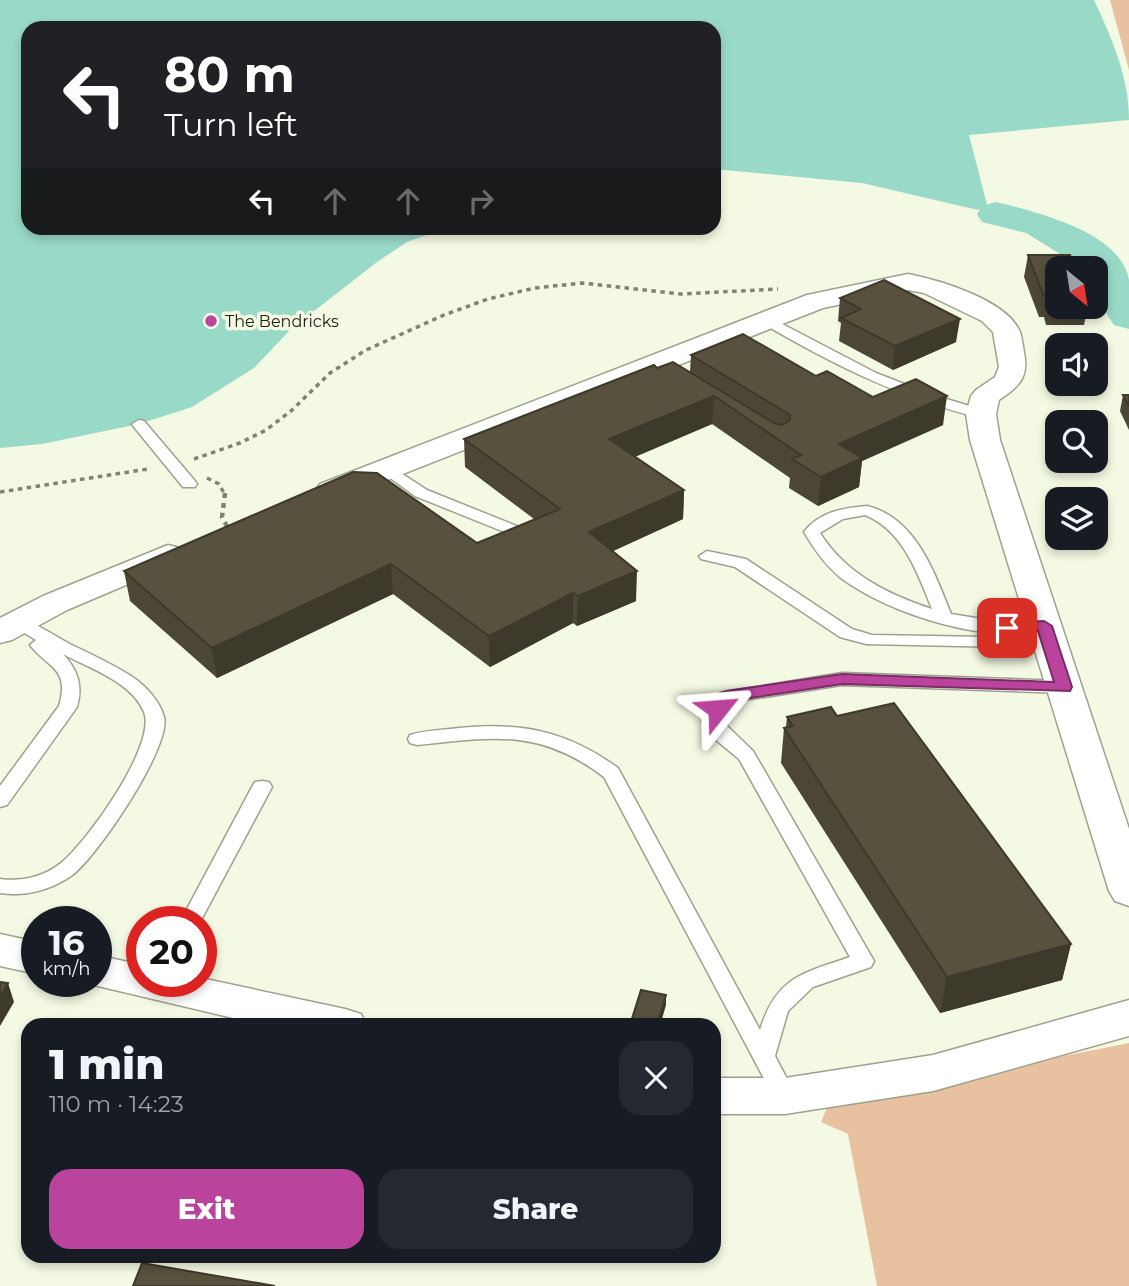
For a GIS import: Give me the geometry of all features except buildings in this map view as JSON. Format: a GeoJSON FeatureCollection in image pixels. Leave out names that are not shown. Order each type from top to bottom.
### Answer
{"type":"FeatureCollection","features":[{"type":"Feature","properties":{"kind":"street"},"geometry":{"type":"LineString","coordinates":[[300,503],[387,469],[659,372],[767,320],[816,301],[908,282],[932,287],[992,315],[1006,331],[1013,367],[1008,381],[986,396],[981,414],[985,440],[1129,891]]}},
{"type":"Feature","properties":{"kind":"street"},"geometry":{"type":"LineString","coordinates":[[7,628],[132,569],[229,531]]}},
{"type":"Feature","properties":{"kind":"street"},"geometry":{"type":"LineString","coordinates":[[0,950],[21,955]]}},
{"type":"Feature","properties":{"kind":"street"},"geometry":{"type":"LineString","coordinates":[[217,997],[310,1018]]}},
{"type":"Feature","properties":{"kind":"street"},"geometry":{"type":"LineString","coordinates":[[721,1097],[785,1096],[933,1073],[1116,1023],[1129,1017]]}},
{"type":"Feature","properties":{"kind":"lane"},"geometry":{"type":"LineString","coordinates":[[767,320],[876,380],[930,400],[981,414]]}},
{"type":"Feature","properties":{"kind":"lane"},"geometry":{"type":"LineString","coordinates":[[139,424],[181,475]]}},
{"type":"Feature","properties":{"kind":"lane"},"geometry":{"type":"LineString","coordinates":[[387,469],[421,493],[518,533],[528,543]]}},
{"type":"Feature","properties":{"kind":"lane"},"geometry":{"type":"LineString","coordinates":[[944,618],[931,582],[918,559],[895,526],[884,517],[870,510],[855,510],[821,522],[811,533],[817,544],[846,574],[864,587],[944,618],[1047,634]]}},
{"type":"Feature","properties":{"kind":"lane"},"geometry":{"type":"LineString","coordinates":[[708,556],[740,563],[846,633],[872,640],[1047,634]]}},
{"type":"Feature","properties":{"kind":"lane"},"geometry":{"type":"LineString","coordinates":[[0,800],[68,707],[73,687],[66,669],[48,651],[7,628]]}},
{"type":"Feature","properties":{"kind":"lane"},"geometry":{"type":"LineString","coordinates":[[0,886],[36,883],[54,877],[76,860],[142,766],[156,732],[152,710],[136,689],[125,680],[7,628]]}},
{"type":"Feature","properties":{"kind":"lane"},"geometry":{"type":"LineString","coordinates":[[764,1056],[778,1007],[805,981],[863,961],[746,755],[710,721],[726,696],[842,679],[1064,687]]}},
{"type":"Feature","properties":{"kind":"lane"},"geometry":{"type":"LineString","coordinates":[[416,739],[485,731],[551,737],[590,754],[611,773],[785,1096]]}},
{"type":"Feature","properties":{"kind":"lane"},"geometry":{"type":"LineString","coordinates":[[199,906],[262,787]]}},
{"type":"Feature","properties":{"kind":"path"},"geometry":{"type":"LineString","coordinates":[[181,475],[264,433],[304,400],[333,371],[425,323],[481,302],[537,288],[590,284],[706,295],[781,288]]}},
{"type":"Feature","properties":{"kind":"path"},"geometry":{"type":"LineString","coordinates":[[0,492],[181,475],[202,477],[220,483],[226,496],[222,517],[229,531]]}},
{"type":"Feature","properties":{"kind":"shaded area"},"geometry":{"type":"Polygon","coordinates":[[[1110,0],[1129,0],[1129,70],[1110,0]]]}},
{"type":"Feature","properties":{"kind":"shaded area"},"geometry":{"type":"Polygon","coordinates":[[[1129,1043],[1129,1286],[877,1286],[848,1134],[821,1122],[829,1103],[1129,1043]]]}},
{"type":"Feature","properties":{"kind":"water"},"geometry":{"type":"Polygon","coordinates":[[[0,0],[1094,0],[1113,44],[1123,73],[1129,120],[969,135],[987,205],[978,210],[862,183],[721,170],[721,21],[21,21],[21,235],[426,235],[407,242],[377,262],[291,329],[254,368],[192,407],[139,424],[42,444],[0,448],[0,0]]]}},
{"type":"Feature","properties":{"kind":"waterway"},"geometry":{"type":"LineString","coordinates":[[996,214],[1040,225],[1097,257],[1129,316]]}},
{"type":"Feature","properties":{"kind":"place","name":"The Bendricks"},"geometry":{"type":"Point","coordinates":[211,321]}},
{"type":"Feature","properties":{"kind":"route"},"geometry":{"type":"LineString","coordinates":[[718,709],[726,696],[842,679],[1064,687],[1044,626],[1007,628]]}}]}
